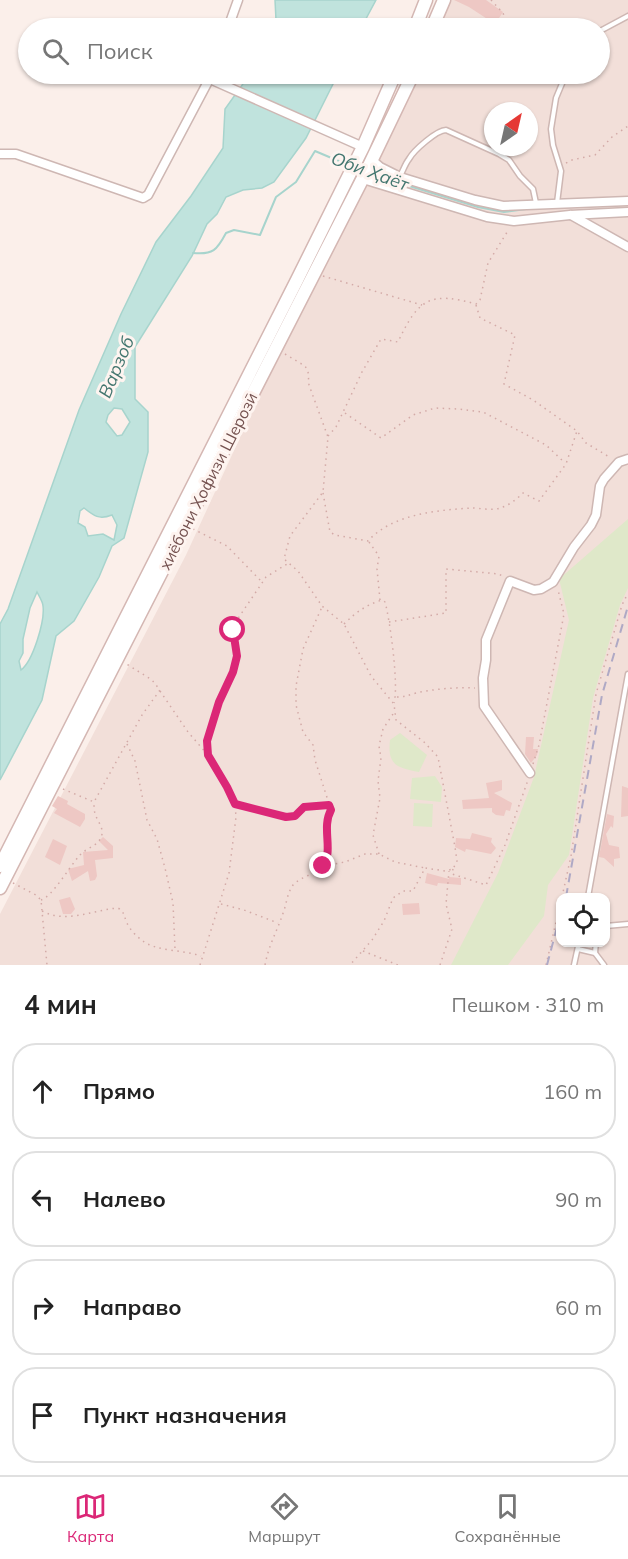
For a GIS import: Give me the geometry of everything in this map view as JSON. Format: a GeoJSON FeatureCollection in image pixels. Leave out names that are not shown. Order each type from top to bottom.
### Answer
{"type":"FeatureCollection","features":[{"type":"Feature","properties":{"kind":"main road"},"geometry":{"type":"LineString","coordinates":[[419,18],[426,0]]}},
{"type":"Feature","properties":{"kind":"main road"},"geometry":{"type":"LineString","coordinates":[[436,18],[444,0]]}},
{"type":"Feature","properties":{"kind":"main road","name":"хиёбони Ҳофизи Шерозӣ"},"geometry":{"type":"LineString","coordinates":[[0,866],[351,172],[390,84]]}},
{"type":"Feature","properties":{"kind":"main road","name":"хиёбони Ҳофизи Шерозӣ"},"geometry":{"type":"LineString","coordinates":[[2,884],[364,177],[408,84]]}},
{"type":"Feature","properties":{"kind":"street"},"geometry":{"type":"LineString","coordinates":[[232,18],[238,0]]}},
{"type":"Feature","properties":{"kind":"street"},"geometry":{"type":"LineString","coordinates":[[0,154],[16,154],[143,198],[148,195],[207,84]]}},
{"type":"Feature","properties":{"kind":"street"},"geometry":{"type":"LineString","coordinates":[[220,84],[347,139],[360,153]]}},
{"type":"Feature","properties":{"kind":"street"},"geometry":{"type":"LineString","coordinates":[[371,162],[400,177],[503,206],[628,201]]}},
{"type":"Feature","properties":{"kind":"street"},"geometry":{"type":"LineString","coordinates":[[364,177],[487,217],[514,221],[628,212]]}},
{"type":"Feature","properties":{"kind":"street"},"geometry":{"type":"LineString","coordinates":[[570,215],[628,247]]}},
{"type":"Feature","properties":{"kind":"street"},"geometry":{"type":"LineString","coordinates":[[530,773],[484,706],[486,640],[510,581],[534,590],[542,589],[553,582],[574,546],[591,525],[599,502],[600,486],[624,461]]}},
{"type":"Feature","properties":{"kind":"lane"},"geometry":{"type":"LineString","coordinates":[[610,26],[628,16]]}},
{"type":"Feature","properties":{"kind":"lane"},"geometry":{"type":"LineString","coordinates":[[557,203],[560,167],[551,129],[556,98],[562,84]]}},
{"type":"Feature","properties":{"kind":"lane"},"geometry":{"type":"LineString","coordinates":[[400,177],[410,157],[435,133],[446,130],[509,160],[533,189],[536,205]]}},
{"type":"Feature","properties":{"kind":"lane"},"geometry":{"type":"LineString","coordinates":[[589,893],[628,674]]}},
{"type":"Feature","properties":{"kind":"lane"},"geometry":{"type":"LineString","coordinates":[[610,926],[628,924]]}},
{"type":"Feature","properties":{"kind":"lane"},"geometry":{"type":"LineString","coordinates":[[595,953],[596,947]]}},
{"type":"Feature","properties":{"kind":"lane"},"geometry":{"type":"LineString","coordinates":[[574,965],[578,949],[595,953],[604,965]]}},
{"type":"Feature","properties":{"kind":"path"},"geometry":{"type":"LineString","coordinates":[[491,0],[505,18]]}},
{"type":"Feature","properties":{"kind":"path"},"geometry":{"type":"LineString","coordinates":[[560,167],[572,160],[596,155],[612,137],[628,126]]}},
{"type":"Feature","properties":{"kind":"path"},"geometry":{"type":"LineString","coordinates":[[514,221],[488,263],[480,300],[476,304],[480,318],[515,335],[504,384],[533,400],[577,431],[586,443],[624,461]]}},
{"type":"Feature","properties":{"kind":"path"},"geometry":{"type":"LineString","coordinates":[[314,273],[422,306]]}},
{"type":"Feature","properties":{"kind":"path"},"geometry":{"type":"LineString","coordinates":[[328,437],[336,427],[362,372],[381,339],[398,342],[405,327],[428,300],[452,298],[476,304]]}},
{"type":"Feature","properties":{"kind":"path"},"geometry":{"type":"LineString","coordinates":[[276,349],[308,370],[309,385],[328,437],[323,492],[330,532],[368,541],[379,556],[377,570],[380,601]]}},
{"type":"Feature","properties":{"kind":"path"},"geometry":{"type":"LineString","coordinates":[[344,412],[381,438],[413,415],[435,408],[483,412],[546,445],[566,464]]}},
{"type":"Feature","properties":{"kind":"path"},"geometry":{"type":"LineString","coordinates":[[368,541],[374,534],[385,528],[420,514],[450,509],[499,509],[523,493],[539,501],[566,464],[577,431]]}},
{"type":"Feature","properties":{"kind":"path"},"geometry":{"type":"LineString","coordinates":[[323,492],[290,536],[284,559],[298,571],[322,606],[344,624],[371,676],[393,704],[396,720],[424,742],[438,757],[457,861],[452,874],[486,885],[505,845],[539,746],[564,614],[559,591],[553,582]]}},
{"type":"Feature","properties":{"kind":"path"},"geometry":{"type":"LineString","coordinates":[[186,525],[227,546],[263,583]]}},
{"type":"Feature","properties":{"kind":"path"},"geometry":{"type":"LineString","coordinates":[[208,755],[207,741],[237,656],[233,630],[237,620],[266,577],[287,563]]}},
{"type":"Feature","properties":{"kind":"path"},"geometry":{"type":"LineString","coordinates":[[389,622],[446,613],[446,569],[499,574],[510,581]]}},
{"type":"Feature","properties":{"kind":"path"},"geometry":{"type":"LineString","coordinates":[[563,893],[571,856],[596,694],[622,605],[628,592]]}},
{"type":"Feature","properties":{"kind":"path"},"geometry":{"type":"LineString","coordinates":[[344,624],[356,612],[380,601],[385,602],[396,697],[393,704]]}},
{"type":"Feature","properties":{"kind":"path"},"geometry":{"type":"LineString","coordinates":[[322,606],[303,649],[296,686],[296,705],[303,732],[313,745],[315,760],[331,810],[327,818],[326,831],[328,859],[323,866]]}},
{"type":"Feature","properties":{"kind":"path"},"geometry":{"type":"LineString","coordinates":[[117,658],[153,680],[188,732],[208,755],[235,804],[230,873],[200,965]]}},
{"type":"Feature","properties":{"kind":"path"},"geometry":{"type":"LineString","coordinates":[[396,697],[463,687],[483,688]]}},
{"type":"Feature","properties":{"kind":"path"},"geometry":{"type":"LineString","coordinates":[[41,900],[52,893],[66,870],[85,850],[95,846],[102,835],[102,826],[96,816],[94,802],[142,715],[160,690]]}},
{"type":"Feature","properties":{"kind":"path"},"geometry":{"type":"LineString","coordinates":[[379,854],[373,835],[380,798],[379,746],[383,729],[395,711]]}},
{"type":"Feature","properties":{"kind":"path"},"geometry":{"type":"LineString","coordinates":[[126,744],[135,761],[147,820],[158,839],[165,868],[173,903],[175,950]]}},
{"type":"Feature","properties":{"kind":"path"},"geometry":{"type":"LineString","coordinates":[[54,785],[94,802]]}},
{"type":"Feature","properties":{"kind":"path"},"geometry":{"type":"LineString","coordinates":[[235,804],[286,817],[295,816],[304,807],[329,805]]}},
{"type":"Feature","properties":{"kind":"path"},"geometry":{"type":"LineString","coordinates":[[265,965],[269,945],[289,892],[294,884],[323,866],[345,862],[365,854],[379,854],[395,862],[425,868],[448,870],[453,868]]}},
{"type":"Feature","properties":{"kind":"path"},"geometry":{"type":"LineString","coordinates":[[350,965],[372,940],[384,921],[393,898],[403,891],[413,891],[425,868]]}},
{"type":"Feature","properties":{"kind":"path"},"geometry":{"type":"LineString","coordinates":[[440,965],[452,929],[446,904],[448,870]]}},
{"type":"Feature","properties":{"kind":"path"},"geometry":{"type":"LineString","coordinates":[[2,884],[36,895],[41,900],[47,965]]}},
{"type":"Feature","properties":{"kind":"path"},"geometry":{"type":"LineString","coordinates":[[220,904],[279,923]]}},
{"type":"Feature","properties":{"kind":"path"},"geometry":{"type":"LineString","coordinates":[[42,911],[50,915],[66,917],[118,908],[143,941],[153,947],[202,956]]}},
{"type":"Feature","properties":{"kind":"path"},"geometry":{"type":"LineString","coordinates":[[546,965],[556,925]]}},
{"type":"Feature","properties":{"kind":"path"},"geometry":{"type":"LineString","coordinates":[[363,951],[398,965]]}},
{"type":"Feature","properties":{"kind":"shaded area"},"geometry":{"type":"Polygon","coordinates":[[[441,0],[628,0],[628,965],[0,965],[0,914],[186,555],[402,84],[610,84],[610,18],[433,18],[441,0]]]}},
{"type":"Feature","properties":{"kind":"green space"},"geometry":{"type":"Polygon","coordinates":[[[628,519],[628,588],[620,605],[593,698],[569,855],[548,885],[544,916],[508,965],[451,965],[498,873],[534,777],[569,620],[559,579],[628,519]]]}},
{"type":"Feature","properties":{"kind":"green space"},"geometry":{"type":"Polygon","coordinates":[[[400,733],[427,755],[419,772],[399,767],[392,760],[390,740],[400,733]]]}},
{"type":"Feature","properties":{"kind":"green space"},"geometry":{"type":"Polygon","coordinates":[[[435,776],[442,787],[441,802],[410,799],[412,778],[435,776]]]}},
{"type":"Feature","properties":{"kind":"green space"},"geometry":{"type":"Polygon","coordinates":[[[414,803],[433,804],[432,827],[413,826],[414,803]]]}},
{"type":"Feature","properties":{"kind":"water"},"geometry":{"type":"Polygon","coordinates":[[[275,0],[376,0],[366,18],[276,18],[275,0]]]}},
{"type":"Feature","properties":{"kind":"water","name":"Варзоб"},"geometry":{"type":"Polygon","coordinates":[[[243,84],[333,84],[306,138],[274,182],[262,188],[243,190],[226,197],[217,214],[207,224],[192,256],[135,347],[135,399],[148,412],[148,452],[124,538],[112,546],[99,577],[74,621],[56,636],[42,700],[0,780],[0,624],[8,609],[79,410],[121,314],[156,242],[191,196],[223,148],[225,109],[243,84]],[[114,408],[106,422],[117,436],[122,435],[130,422],[122,409],[114,408]],[[84,508],[80,511],[78,523],[85,527],[88,536],[103,534],[114,540],[117,525],[112,515],[100,517],[84,508]],[[37,592],[30,608],[23,639],[23,653],[19,661],[21,670],[34,650],[42,621],[43,604],[37,592]]]}},
{"type":"Feature","properties":{"kind":"building"},"geometry":{"type":"Polygon","coordinates":[[[454,0],[486,0],[503,12],[499,18],[486,18],[454,0]]]}},
{"type":"Feature","properties":{"kind":"building"},"geometry":{"type":"Polygon","coordinates":[[[526,737],[534,737],[533,749],[538,749],[531,763],[525,754],[526,737]]]}},
{"type":"Feature","properties":{"kind":"building"},"geometry":{"type":"Polygon","coordinates":[[[502,780],[502,790],[494,793],[512,803],[510,811],[506,810],[504,816],[496,815],[492,812],[492,808],[463,809],[462,800],[489,798],[486,783],[502,780]]]}},
{"type":"Feature","properties":{"kind":"building"},"geometry":{"type":"Polygon","coordinates":[[[622,786],[628,788],[628,816],[621,817],[622,786]]]}},
{"type":"Feature","properties":{"kind":"building"},"geometry":{"type":"Polygon","coordinates":[[[58,796],[85,814],[80,827],[54,813],[57,809],[52,806],[58,796]]]}},
{"type":"Feature","properties":{"kind":"building"},"geometry":{"type":"Polygon","coordinates":[[[607,814],[614,816],[613,828],[611,826],[606,834],[609,845],[619,847],[620,858],[614,859],[614,867],[604,858],[599,857],[607,814]]]}},
{"type":"Feature","properties":{"kind":"building"},"geometry":{"type":"Polygon","coordinates":[[[472,833],[492,838],[491,842],[496,848],[491,854],[466,849],[465,852],[455,847],[456,838],[470,839],[472,833]]]}},
{"type":"Feature","properties":{"kind":"building"},"geometry":{"type":"Polygon","coordinates":[[[103,837],[113,846],[113,858],[95,860],[97,876],[95,880],[90,881],[88,871],[72,881],[68,869],[84,865],[83,852],[108,850],[99,841],[103,837]]]}},
{"type":"Feature","properties":{"kind":"building"},"geometry":{"type":"Polygon","coordinates":[[[53,839],[67,846],[60,865],[45,857],[53,839]]]}},
{"type":"Feature","properties":{"kind":"building"},"geometry":{"type":"Polygon","coordinates":[[[427,873],[449,879],[449,877],[461,878],[461,885],[438,883],[437,886],[425,883],[427,873]]]}},
{"type":"Feature","properties":{"kind":"building"},"geometry":{"type":"Polygon","coordinates":[[[70,897],[75,909],[71,914],[63,914],[59,900],[70,897]]]}},
{"type":"Feature","properties":{"kind":"building"},"geometry":{"type":"Polygon","coordinates":[[[419,903],[420,914],[403,915],[402,904],[419,903]]]}},
{"type":"Feature","properties":{"kind":"waterway","name":"Оби Ҳаёт"},"geometry":{"type":"LineString","coordinates":[[193,253],[214,250],[226,233],[234,230],[260,235],[276,197],[296,182],[315,151],[348,165]]}},
{"type":"Feature","properties":{"kind":"waterway","name":"Оби Ҳаёт"},"geometry":{"type":"LineString","coordinates":[[370,174],[478,207],[504,212],[526,209]]}},
{"type":"Feature","properties":{"kind":"railway"},"geometry":{"type":"LineString","coordinates":[[567,893],[602,695],[628,606]]}},
{"type":"Feature","properties":{"kind":"railway"},"geometry":{"type":"LineString","coordinates":[[547,965],[556,931]]}},
{"type":"Feature","properties":{"kind":"route"},"geometry":{"type":"LineString","coordinates":[[233,630],[237,656],[207,741],[208,755],[235,804],[286,817],[295,816],[304,807],[329,805],[331,810],[327,818],[326,831],[328,859],[323,866]]}}]}
